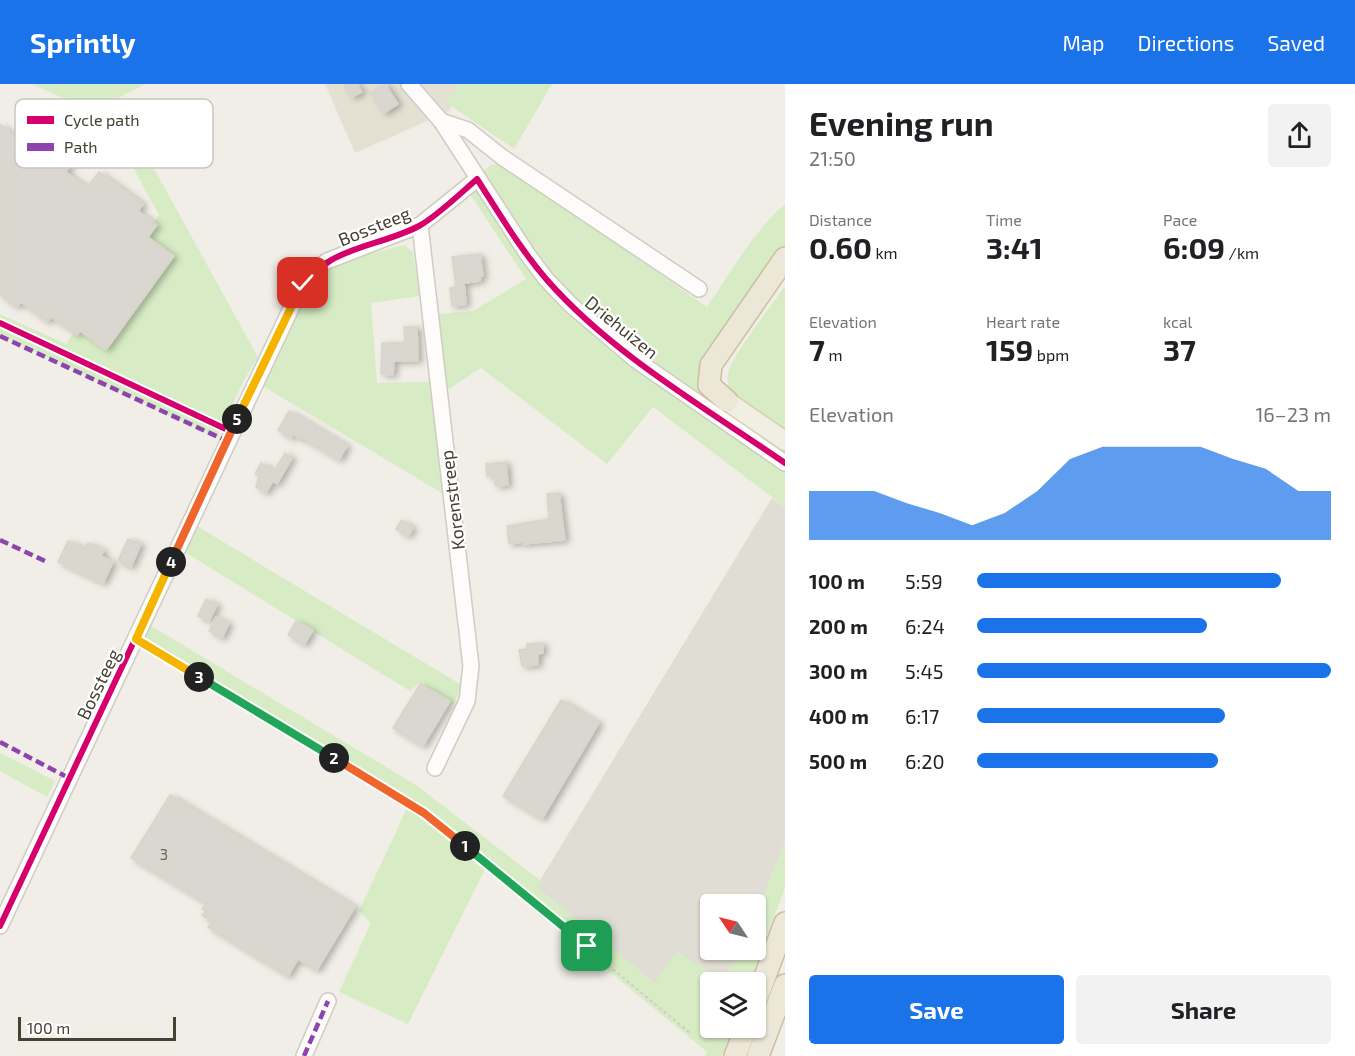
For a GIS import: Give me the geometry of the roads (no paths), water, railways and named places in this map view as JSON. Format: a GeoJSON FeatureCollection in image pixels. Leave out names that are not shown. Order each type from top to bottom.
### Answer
{"type":"FeatureCollection","features":[{"type":"Feature","properties":{"kind":"highway"},"geometry":{"type":"LineString","coordinates":[[728,401],[709,385],[711,365],[785,258]]}},
{"type":"Feature","properties":{"kind":"highway"},"geometry":{"type":"LineString","coordinates":[[728,401],[718,385],[721,373],[785,281]]}},
{"type":"Feature","properties":{"kind":"highway"},"geometry":{"type":"LineString","coordinates":[[766,973],[785,923]]}},
{"type":"Feature","properties":{"kind":"highway"},"geometry":{"type":"LineString","coordinates":[[758,1056],[785,985]]}},
{"type":"Feature","properties":{"kind":"highway"},"geometry":{"type":"LineString","coordinates":[[766,1056],[785,1023]]}},
{"type":"Feature","properties":{"kind":"highway"},"geometry":{"type":"LineString","coordinates":[[735,1056],[742,1038]]}},
{"type":"Feature","properties":{"kind":"main road"},"geometry":{"type":"LineString","coordinates":[[728,401],[785,441]]}},
{"type":"Feature","properties":{"kind":"street","name":"Driehuizen"},"geometry":{"type":"LineString","coordinates":[[409,84],[441,121],[528,255],[546,279],[579,313],[636,360],[785,462]]}},
{"type":"Feature","properties":{"kind":"street","name":"Driehuizen"},"geometry":{"type":"LineString","coordinates":[[441,121],[468,130],[502,157],[699,289]]}},
{"type":"Feature","properties":{"kind":"street","name":"Bossteeg"},"geometry":{"type":"LineString","coordinates":[[0,926],[303,283],[313,271],[327,261],[420,225],[477,178]]}},
{"type":"Feature","properties":{"kind":"street","name":"Korenstreep"},"geometry":{"type":"LineString","coordinates":[[420,225],[471,666],[467,701],[435,768]]}},
{"type":"Feature","properties":{"kind":"street"},"geometry":{"type":"LineString","coordinates":[[304,1056],[328,1001]]}}]}
